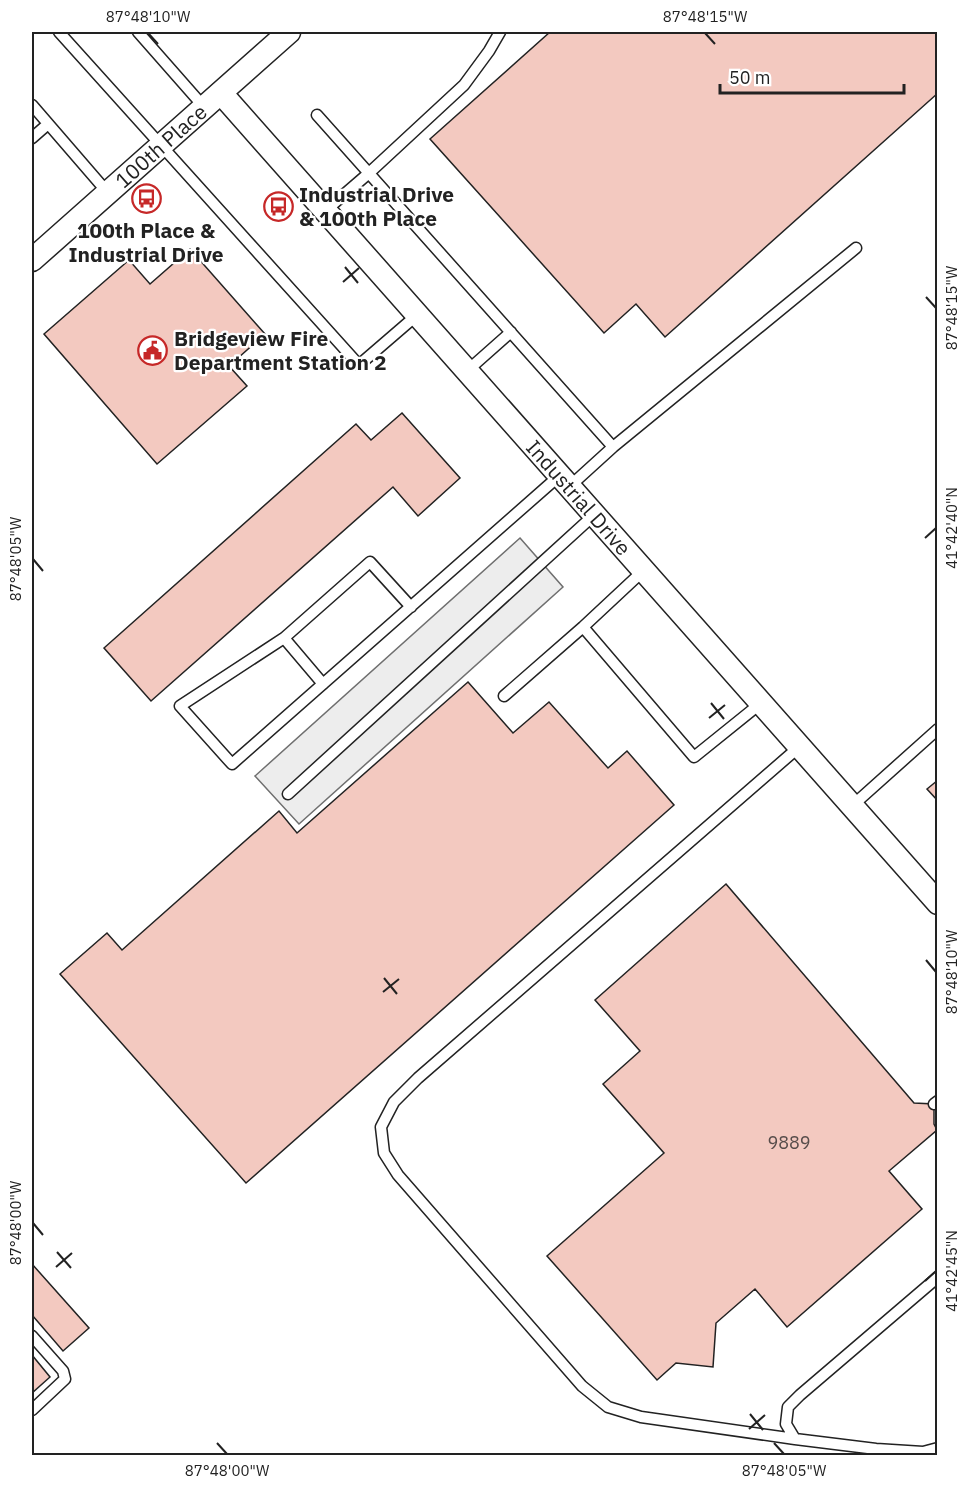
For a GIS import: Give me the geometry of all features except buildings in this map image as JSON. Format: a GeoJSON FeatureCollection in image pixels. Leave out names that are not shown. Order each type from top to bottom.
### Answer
{"type":"FeatureCollection","features":[{"type":"Feature","properties":{"kind":"street","name":"100th Place"},"geometry":{"type":"LineString","coordinates":[[32,260],[289,32]]}},
{"type":"Feature","properties":{"kind":"street","name":"Industrial Drive"},"geometry":{"type":"LineString","coordinates":[[213,100],[325,211],[938,903]]}},
{"type":"Feature","properties":{"kind":"lane"},"geometry":{"type":"LineString","coordinates":[[59,32],[359,365],[417,315]]}},
{"type":"Feature","properties":{"kind":"lane"},"geometry":{"type":"LineString","coordinates":[[325,211],[464,85],[500,32]]}},
{"type":"Feature","properties":{"kind":"lane"},"geometry":{"type":"LineString","coordinates":[[143,34],[213,100]]}},
{"type":"Feature","properties":{"kind":"lane"},"geometry":{"type":"LineString","coordinates":[[32,105],[108,193]]}},
{"type":"Feature","properties":{"kind":"lane"},"geometry":{"type":"LineString","coordinates":[[317,115],[613,447]]}},
{"type":"Feature","properties":{"kind":"lane"},"geometry":{"type":"LineString","coordinates":[[32,138],[48,124]]}},
{"type":"Feature","properties":{"kind":"lane"},"geometry":{"type":"LineString","coordinates":[[411,607],[370,562],[284,638],[180,706],[232,764],[411,607],[564,481],[613,447],[856,248]]}},
{"type":"Feature","properties":{"kind":"lane"},"geometry":{"type":"LineString","coordinates":[[467,371],[511,332]]}},
{"type":"Feature","properties":{"kind":"lane"},"geometry":{"type":"LineString","coordinates":[[288,794],[594,515]]}},
{"type":"Feature","properties":{"kind":"lane"},"geometry":{"type":"LineString","coordinates":[[504,696],[643,571]]}},
{"type":"Feature","properties":{"kind":"lane"},"geometry":{"type":"LineString","coordinates":[[583,627],[694,758],[761,703]]}},
{"type":"Feature","properties":{"kind":"lane"},"geometry":{"type":"LineString","coordinates":[[284,638],[323,684]]}},
{"type":"Feature","properties":{"kind":"lane"},"geometry":{"type":"LineString","coordinates":[[852,806],[938,729]]}},
{"type":"Feature","properties":{"kind":"lane"},"geometry":{"type":"LineString","coordinates":[[799,747],[418,1078],[394,1102],[381,1127],[384,1153],[398,1175],[582,1386],[608,1407],[641,1417],[795,1439],[923,1452],[938,1448]]}},
{"type":"Feature","properties":{"kind":"lane"},"geometry":{"type":"LineString","coordinates":[[795,1439],[786,1424],[788,1407],[938,1277]]}},
{"type":"Feature","properties":{"kind":"lane"},"geometry":{"type":"LineString","coordinates":[[32,1336],[63,1371],[65,1378],[32,1410]]}},
{"type":"Feature","properties":{"kind":"shaded area"},"geometry":{"type":"Polygon","coordinates":[[[520,538],[563,587],[299,824],[255,776],[520,538]]]}},
{"type":"Feature","properties":{"kind":"place","name":"100th Place & Industrial Drive"},"geometry":{"type":"Point","coordinates":[146,199]}},
{"type":"Feature","properties":{"kind":"place","name":"Industrial Drive & 100th Place"},"geometry":{"type":"Point","coordinates":[278,206]}},
{"type":"Feature","properties":{"kind":"place","name":"Bridgeview Fire Department Station 2"},"geometry":{"type":"Point","coordinates":[153,350]}}]}
